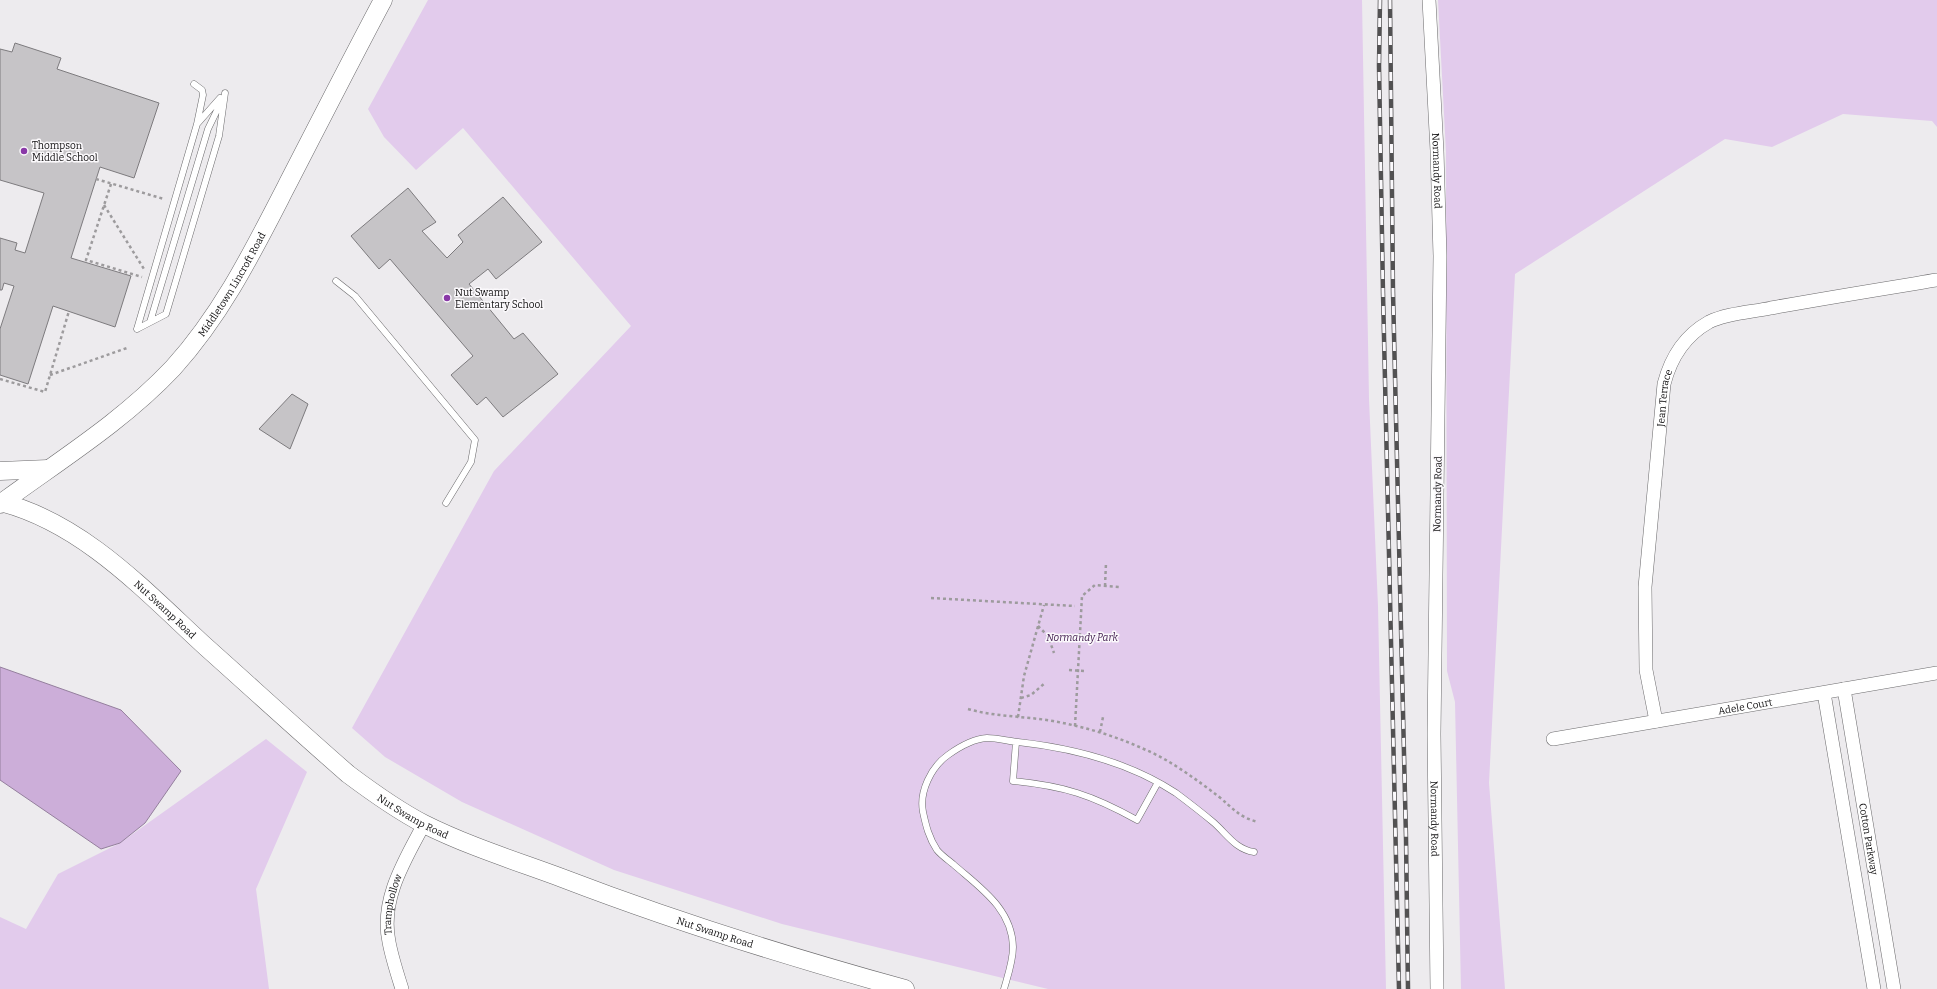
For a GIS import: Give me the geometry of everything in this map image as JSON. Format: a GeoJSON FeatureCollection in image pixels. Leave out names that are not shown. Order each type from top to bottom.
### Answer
{"type":"FeatureCollection","features":[{"type":"Feature","properties":{"kind":"main road","name":"Middletown Lincroft Road"},"geometry":{"type":"LineString","coordinates":[[0,503],[108,427],[139,401],[173,368],[205,329],[245,267],[383,0]]}},
{"type":"Feature","properties":{"kind":"main road"},"geometry":{"type":"LineString","coordinates":[[0,471],[48,469]]}},
{"type":"Feature","properties":{"kind":"main road","name":"Nut Swamp Road"},"geometry":{"type":"LineString","coordinates":[[0,503],[20,508],[53,522],[108,559],[348,774],[381,799],[424,824],[493,852],[682,922],[783,954],[905,989]]}},
{"type":"Feature","properties":{"kind":"street","name":"Normandy Road"},"geometry":{"type":"LineString","coordinates":[[1429,0],[1437,151],[1440,256],[1434,734],[1437,989]]}},
{"type":"Feature","properties":{"kind":"street","name":"Jean Terrace"},"geometry":{"type":"LineString","coordinates":[[1656,721],[1646,670],[1645,587],[1664,384],[1673,358],[1690,336],[1711,321],[1792,304],[1937,280]]}},
{"type":"Feature","properties":{"kind":"street","name":"Adele Court"},"geometry":{"type":"LineString","coordinates":[[1553,739],[1937,673]]}},
{"type":"Feature","properties":{"kind":"street","name":"Cotton Parkway"},"geometry":{"type":"LineString","coordinates":[[1844,689],[1894,989]]}},
{"type":"Feature","properties":{"kind":"street","name":"Cotton Parkway"},"geometry":{"type":"LineString","coordinates":[[1824,693],[1874,989]]}},
{"type":"Feature","properties":{"kind":"street","name":"Tramphollow"},"geometry":{"type":"LineString","coordinates":[[402,989],[389,942],[388,910],[392,890],[400,869],[424,824]]}},
{"type":"Feature","properties":{"kind":"street"},"geometry":{"type":"LineString","coordinates":[[1850,842],[1869,838]]}},
{"type":"Feature","properties":{"kind":"lane"},"geometry":{"type":"LineString","coordinates":[[194,84],[202,90],[197,124],[137,329],[166,314],[220,136],[225,93]]}},
{"type":"Feature","properties":{"kind":"lane"},"geometry":{"type":"LineString","coordinates":[[197,124],[225,93]]}},
{"type":"Feature","properties":{"kind":"lane"},"geometry":{"type":"LineString","coordinates":[[150,322],[208,129],[225,93]]}},
{"type":"Feature","properties":{"kind":"lane"},"geometry":{"type":"LineString","coordinates":[[336,281],[355,296],[475,440],[470,462],[446,503]]}},
{"type":"Feature","properties":{"kind":"lane"},"geometry":{"type":"LineString","coordinates":[[1004,989],[1011,962],[1013,946],[1010,926],[1002,910],[989,896],[938,851],[926,829],[922,808],[926,784],[939,761],[963,744],[986,738],[1055,746],[1102,759],[1137,773],[1175,793],[1213,822],[1235,845],[1245,850],[1254,852]]}},
{"type":"Feature","properties":{"kind":"lane"},"geometry":{"type":"LineString","coordinates":[[1016,742],[1013,781],[1045,784],[1077,791],[1111,805],[1137,820],[1157,784]]}},
{"type":"Feature","properties":{"kind":"path"},"geometry":{"type":"LineString","coordinates":[[96,179],[164,199]]}},
{"type":"Feature","properties":{"kind":"path"},"geometry":{"type":"LineString","coordinates":[[110,184],[86,260],[142,277]]}},
{"type":"Feature","properties":{"kind":"path"},"geometry":{"type":"LineString","coordinates":[[104,205],[144,269]]}},
{"type":"Feature","properties":{"kind":"path"},"geometry":{"type":"LineString","coordinates":[[0,379],[45,392],[68,311]]}},
{"type":"Feature","properties":{"kind":"path"},"geometry":{"type":"LineString","coordinates":[[50,375],[127,348]]}},
{"type":"Feature","properties":{"kind":"path"},"geometry":{"type":"LineString","coordinates":[[1105,586],[1106,563]]}},
{"type":"Feature","properties":{"kind":"path"},"geometry":{"type":"LineString","coordinates":[[1075,726],[1082,596],[1095,585],[1120,587]]}},
{"type":"Feature","properties":{"kind":"path"},"geometry":{"type":"LineString","coordinates":[[931,598],[1075,606]]}},
{"type":"Feature","properties":{"kind":"path"},"geometry":{"type":"LineString","coordinates":[[1018,717],[1024,676],[1044,605]]}},
{"type":"Feature","properties":{"kind":"path"},"geometry":{"type":"LineString","coordinates":[[1038,626],[1048,636],[1054,653]]}},
{"type":"Feature","properties":{"kind":"path"},"geometry":{"type":"LineString","coordinates":[[1069,670],[1084,671]]}},
{"type":"Feature","properties":{"kind":"path"},"geometry":{"type":"LineString","coordinates":[[1020,698],[1031,694],[1045,683]]}},
{"type":"Feature","properties":{"kind":"path"},"geometry":{"type":"LineString","coordinates":[[968,709],[983,713],[1075,726],[1100,732],[1148,750],[1217,796],[1244,819],[1258,822]]}},
{"type":"Feature","properties":{"kind":"path"},"geometry":{"type":"LineString","coordinates":[[1100,732],[1103,717]]}},
{"type":"Feature","properties":{"kind":"green space","name":"Normandy Park"},"geometry":{"type":"Polygon","coordinates":[[[428,0],[1362,0],[1369,399],[1378,606],[1386,989],[1048,989],[782,924],[614,870],[462,802],[385,757],[352,728],[494,471],[631,326],[463,128],[416,170],[384,137],[368,109],[428,0]]]}},
{"type":"Feature","properties":{"kind":"green space"},"geometry":{"type":"Polygon","coordinates":[[[1438,0],[1937,0],[1937,127],[1932,121],[1843,114],[1772,147],[1725,139],[1515,274],[1489,783],[1505,989],[1461,989],[1455,702],[1447,671],[1446,152],[1438,0]]]}},
{"type":"Feature","properties":{"kind":"green space"},"geometry":{"type":"Polygon","coordinates":[[[266,739],[307,772],[256,889],[269,989],[0,989],[0,917],[26,929],[58,874],[120,843],[266,739]]]}},
{"type":"Feature","properties":{"kind":"shaded area"},"geometry":{"type":"Polygon","coordinates":[[[0,667],[121,710],[181,771],[145,823],[120,843],[101,849],[0,780],[0,667]]]}},
{"type":"Feature","properties":{"kind":"building","name":"Thompson Middle School"},"geometry":{"type":"Polygon","coordinates":[[[15,43],[61,58],[57,69],[159,103],[134,178],[100,167],[71,258],[131,276],[115,327],[53,306],[28,384],[0,375],[0,329],[14,286],[4,283],[2,290],[0,290],[0,238],[17,243],[15,250],[25,253],[44,193],[0,180],[0,49],[12,52],[15,43]]]}},
{"type":"Feature","properties":{"kind":"building","name":"Nut Swamp Elementary School"},"geometry":{"type":"Polygon","coordinates":[[[408,188],[436,222],[422,231],[447,258],[463,242],[458,235],[503,197],[542,242],[496,279],[488,269],[469,284],[514,339],[523,333],[558,374],[503,417],[486,397],[477,405],[451,375],[473,356],[390,259],[379,269],[351,236],[408,188]]]}},
{"type":"Feature","properties":{"kind":"building"},"geometry":{"type":"Polygon","coordinates":[[[292,394],[308,404],[290,449],[259,429],[292,394]]]}},
{"type":"Feature","properties":{"kind":"railway"},"geometry":{"type":"LineString","coordinates":[[1380,0],[1379,66],[1383,293],[1399,989]]}},
{"type":"Feature","properties":{"kind":"railway"},"geometry":{"type":"LineString","coordinates":[[1390,0],[1393,292],[1406,838],[1408,989]]}},
{"type":"Feature","properties":{"kind":"place","name":"Thompson Middle School"},"geometry":{"type":"Point","coordinates":[24,151]}},
{"type":"Feature","properties":{"kind":"place","name":"Nut Swamp Elementary School"},"geometry":{"type":"Point","coordinates":[447,298]}}]}
